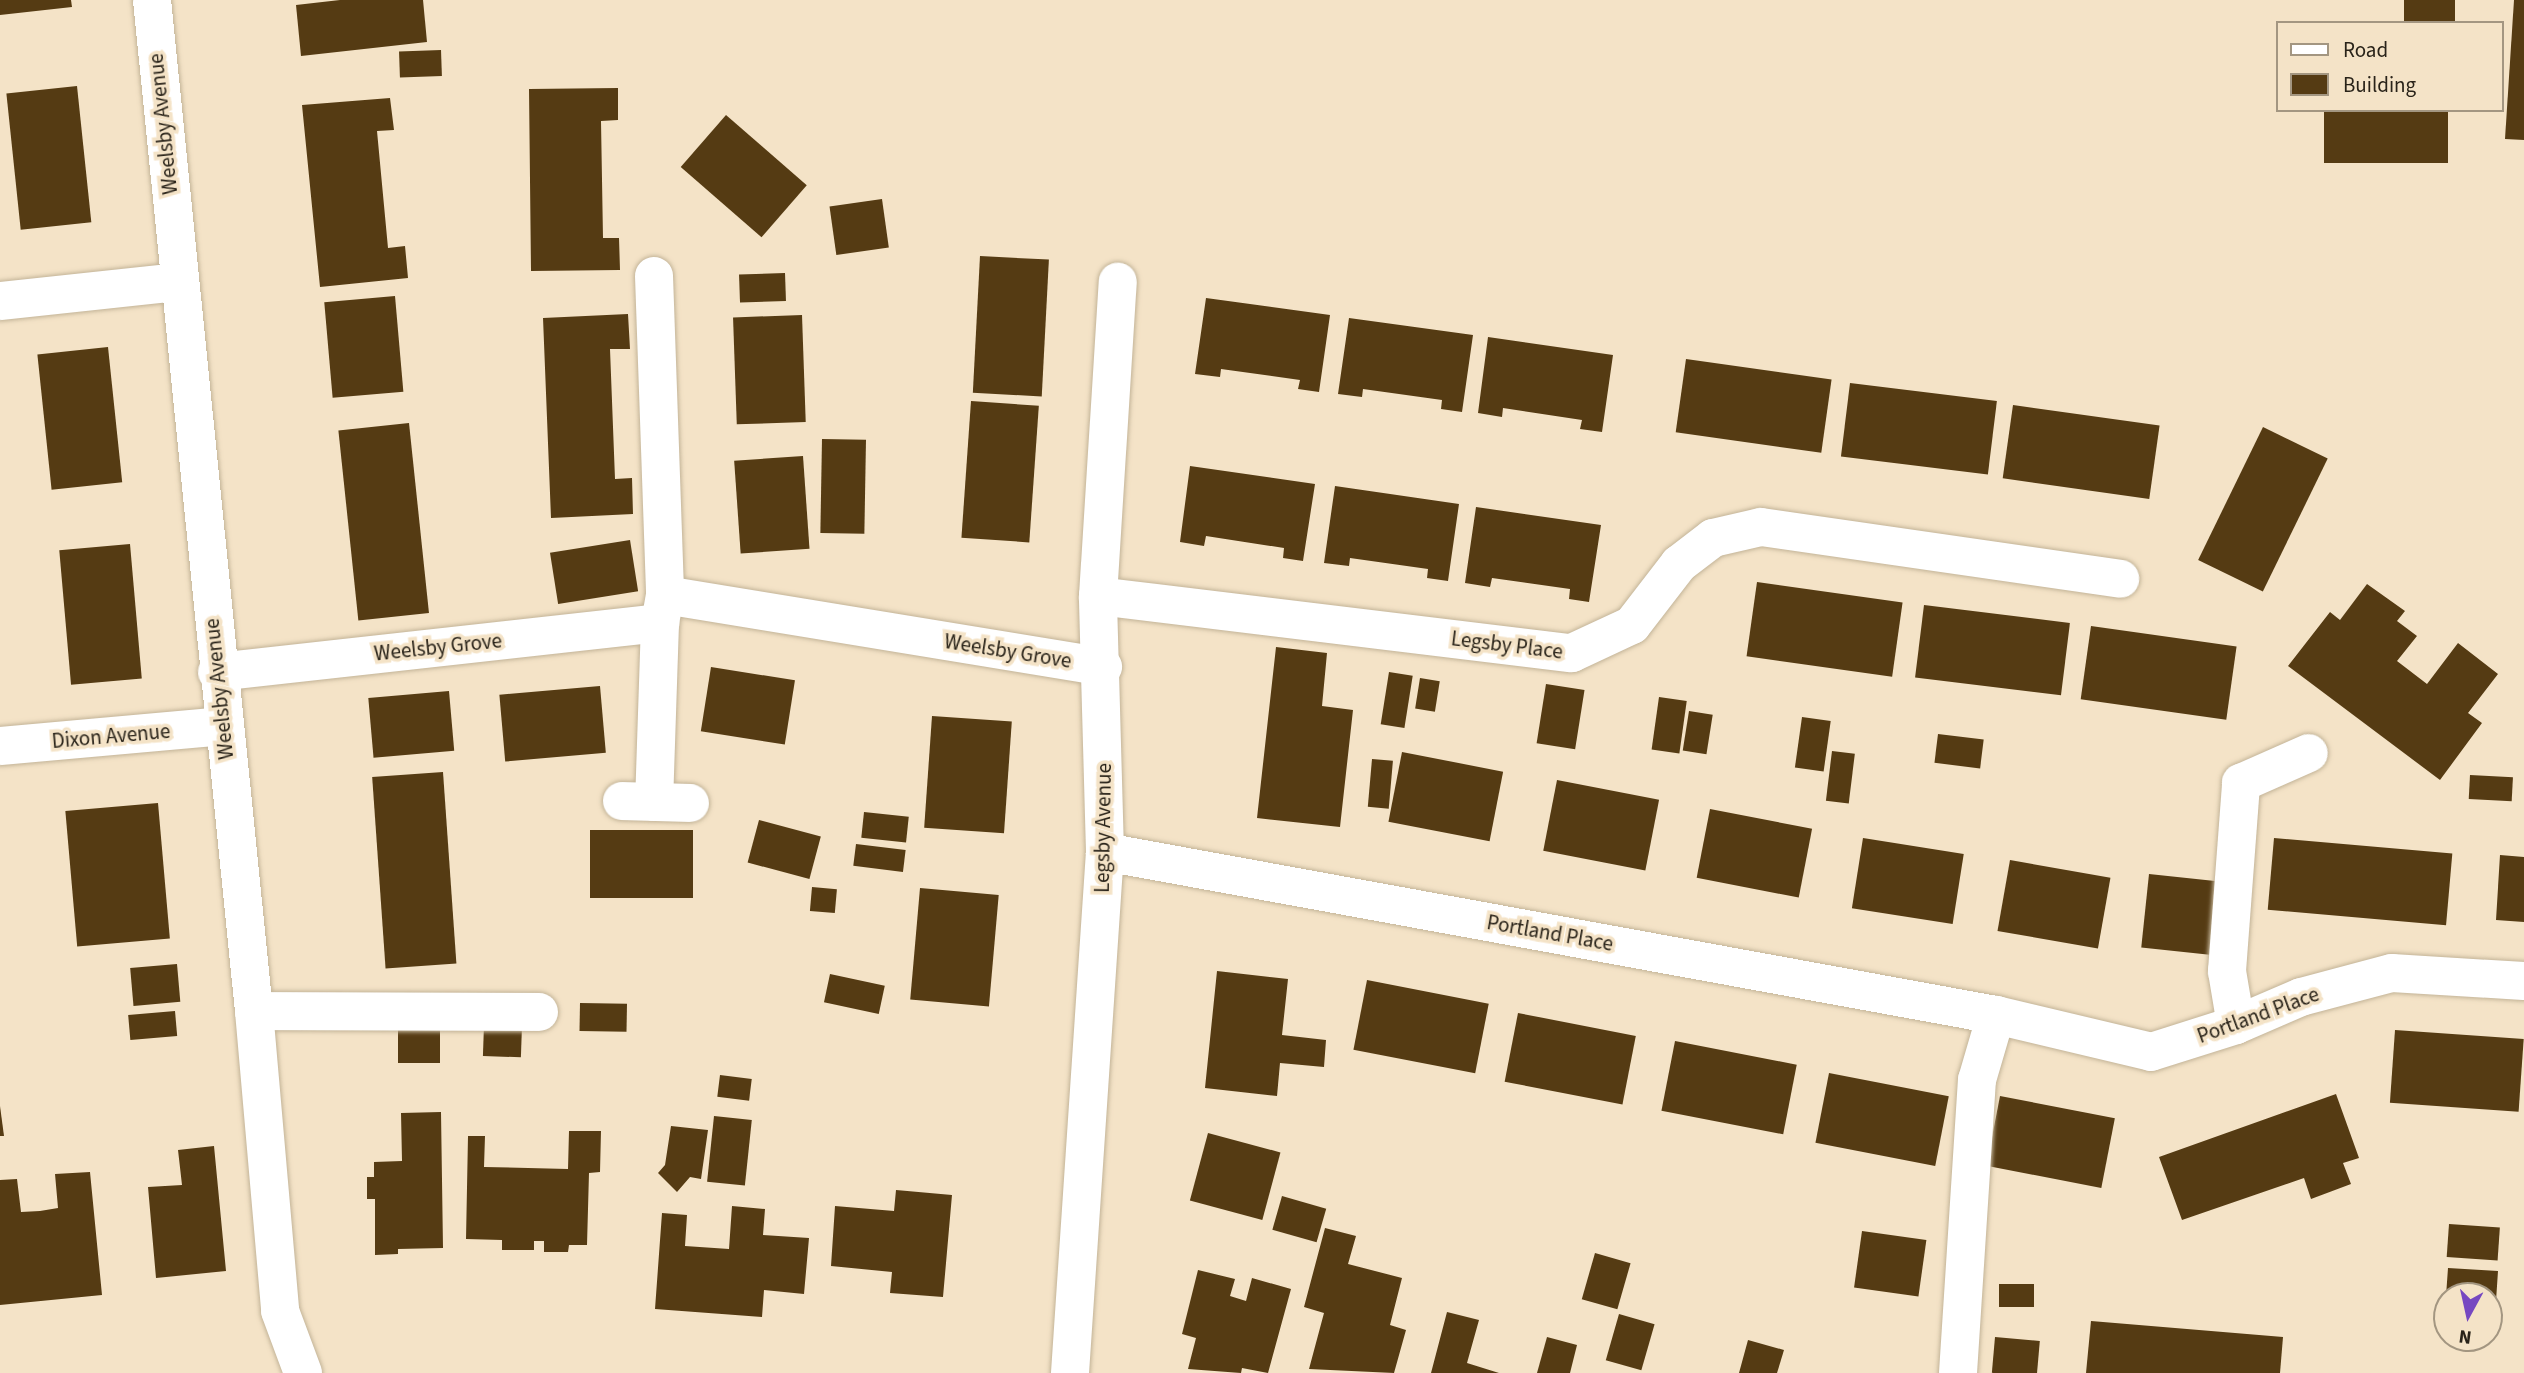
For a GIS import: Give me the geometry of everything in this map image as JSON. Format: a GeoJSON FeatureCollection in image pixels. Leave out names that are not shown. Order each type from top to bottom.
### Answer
{"type":"FeatureCollection","features":[{"type":"Feature","properties":{"kind":"street","name":"Weelsby Avenue"},"geometry":{"type":"LineString","coordinates":[[152,0],[222,726],[254,1011],[279,1311],[303,1373]]}},
{"type":"Feature","properties":{"kind":"street"},"geometry":{"type":"LineString","coordinates":[[654,276],[662,609],[655,802]]}},
{"type":"Feature","properties":{"kind":"street"},"geometry":{"type":"LineString","coordinates":[[0,301],[179,282]]}},
{"type":"Feature","properties":{"kind":"street","name":"Legsby Avenue"},"geometry":{"type":"LineString","coordinates":[[1070,1373],[1105,852],[1103,667],[1098,596],[1118,282]]}},
{"type":"Feature","properties":{"kind":"street","name":"Legsby Place"},"geometry":{"type":"LineString","coordinates":[[1098,596],[1572,653],[1632,625],[1678,565],[1713,538],[1761,527],[2120,579]]}},
{"type":"Feature","properties":{"kind":"street","name":"Weelsby Grove"},"geometry":{"type":"LineString","coordinates":[[217,672],[662,609],[1103,667]]}},
{"type":"Feature","properties":{"kind":"street","name":"Dixon Avenue"},"geometry":{"type":"LineString","coordinates":[[0,746],[222,726]]}},
{"type":"Feature","properties":{"kind":"street"},"geometry":{"type":"LineString","coordinates":[[2236,1024],[2227,971],[2241,783],[2309,753]]}},
{"type":"Feature","properties":{"kind":"street","name":"Portland Place"},"geometry":{"type":"LineString","coordinates":[[1105,852],[1996,1015],[2151,1052],[2236,1024],[2301,997],[2392,973],[2524,981]]}},
{"type":"Feature","properties":{"kind":"street"},"geometry":{"type":"LineString","coordinates":[[254,1011],[539,1012]]}},
{"type":"Feature","properties":{"kind":"street"},"geometry":{"type":"LineString","coordinates":[[1958,1373],[1977,1080],[1996,1015]]}},
{"type":"Feature","properties":{"kind":"building"},"geometry":{"type":"Polygon","coordinates":[[[0,0],[71,0],[72,7],[0,15],[0,0]]]}},
{"type":"Feature","properties":{"kind":"building"},"geometry":{"type":"Polygon","coordinates":[[[340,0],[423,0],[427,42],[301,56],[296,5],[340,0]]]}},
{"type":"Feature","properties":{"kind":"building"},"geometry":{"type":"Polygon","coordinates":[[[2404,0],[2455,0],[2455,21],[2404,21],[2404,0]]]}},
{"type":"Feature","properties":{"kind":"building"},"geometry":{"type":"Polygon","coordinates":[[[2514,0],[2524,0],[2524,140],[2505,139],[2514,0]]]}},
{"type":"Feature","properties":{"kind":"building"},"geometry":{"type":"Polygon","coordinates":[[[441,50],[442,76],[400,77],[399,51],[441,50]]]}},
{"type":"Feature","properties":{"kind":"building"},"geometry":{"type":"Polygon","coordinates":[[[77,86],[91,222],[21,230],[6,93],[77,86]]]}},
{"type":"Feature","properties":{"kind":"building"},"geometry":{"type":"Polygon","coordinates":[[[618,88],[618,120],[601,121],[603,238],[619,238],[620,270],[531,271],[529,89],[618,88]]]}},
{"type":"Feature","properties":{"kind":"building"},"geometry":{"type":"Polygon","coordinates":[[[390,98],[394,130],[377,131],[388,248],[405,246],[408,278],[320,287],[302,105],[390,98]]]}},
{"type":"Feature","properties":{"kind":"building"},"geometry":{"type":"Polygon","coordinates":[[[2324,112],[2448,112],[2448,163],[2324,163],[2324,112]]]}},
{"type":"Feature","properties":{"kind":"building"},"geometry":{"type":"Polygon","coordinates":[[[726,115],[807,185],[761,237],[681,167],[726,115]]]}},
{"type":"Feature","properties":{"kind":"building"},"geometry":{"type":"Polygon","coordinates":[[[882,199],[889,248],[836,255],[830,206],[882,199]]]}},
{"type":"Feature","properties":{"kind":"building"},"geometry":{"type":"Polygon","coordinates":[[[980,256],[1049,260],[1042,396],[973,393],[980,256]]]}},
{"type":"Feature","properties":{"kind":"building"},"geometry":{"type":"Polygon","coordinates":[[[785,273],[786,301],[740,303],[739,275],[785,273]]]}},
{"type":"Feature","properties":{"kind":"building"},"geometry":{"type":"Polygon","coordinates":[[[395,296],[403,392],[333,398],[324,302],[395,296]]]}},
{"type":"Feature","properties":{"kind":"building"},"geometry":{"type":"Polygon","coordinates":[[[1206,298],[1330,315],[1319,392],[1298,389],[1300,380],[1221,369],[1220,377],[1195,374],[1206,298]]]}},
{"type":"Feature","properties":{"kind":"building"},"geometry":{"type":"Polygon","coordinates":[[[628,314],[630,349],[610,349],[615,479],[632,478],[633,514],[551,518],[543,318],[628,314]]]}},
{"type":"Feature","properties":{"kind":"building"},"geometry":{"type":"Polygon","coordinates":[[[802,315],[806,422],[737,424],[733,317],[802,315]]]}},
{"type":"Feature","properties":{"kind":"building"},"geometry":{"type":"Polygon","coordinates":[[[1349,318],[1473,335],[1462,412],[1441,409],[1442,400],[1363,389],[1362,397],[1338,394],[1349,318]]]}},
{"type":"Feature","properties":{"kind":"building"},"geometry":{"type":"Polygon","coordinates":[[[1488,337],[1613,355],[1602,432],[1580,429],[1582,420],[1503,408],[1502,417],[1478,413],[1488,337]]]}},
{"type":"Feature","properties":{"kind":"building"},"geometry":{"type":"Polygon","coordinates":[[[108,347],[122,482],[52,490],[37,354],[108,347]]]}},
{"type":"Feature","properties":{"kind":"building"},"geometry":{"type":"Polygon","coordinates":[[[1686,359],[1832,379],[1821,453],[1676,432],[1686,359]]]}},
{"type":"Feature","properties":{"kind":"building"},"geometry":{"type":"Polygon","coordinates":[[[1850,383],[1997,401],[1988,474],[1841,456],[1850,383]]]}},
{"type":"Feature","properties":{"kind":"building"},"geometry":{"type":"Polygon","coordinates":[[[971,401],[1039,406],[1029,542],[961,538],[971,401]]]}},
{"type":"Feature","properties":{"kind":"building"},"geometry":{"type":"Polygon","coordinates":[[[2013,405],[2160,426],[2149,499],[2003,478],[2013,405]]]}},
{"type":"Feature","properties":{"kind":"building"},"geometry":{"type":"Polygon","coordinates":[[[409,423],[429,613],[358,620],[338,430],[409,423]]]}},
{"type":"Feature","properties":{"kind":"building"},"geometry":{"type":"Polygon","coordinates":[[[2263,427],[2328,459],[2263,592],[2198,560],[2263,427]]]}},
{"type":"Feature","properties":{"kind":"building"},"geometry":{"type":"Polygon","coordinates":[[[822,439],[866,440],[864,534],[820,533],[822,439]]]}},
{"type":"Feature","properties":{"kind":"building"},"geometry":{"type":"Polygon","coordinates":[[[803,456],[809,549],[741,554],[734,461],[803,456]]]}},
{"type":"Feature","properties":{"kind":"building"},"geometry":{"type":"Polygon","coordinates":[[[1190,466],[1315,484],[1303,561],[1283,558],[1284,548],[1206,536],[1204,546],[1180,542],[1190,466]]]}},
{"type":"Feature","properties":{"kind":"building"},"geometry":{"type":"Polygon","coordinates":[[[1335,486],[1459,504],[1448,581],[1427,578],[1428,569],[1350,558],[1349,566],[1324,563],[1335,486]]]}},
{"type":"Feature","properties":{"kind":"building"},"geometry":{"type":"Polygon","coordinates":[[[1476,507],[1601,525],[1589,602],[1569,599],[1570,589],[1492,578],[1490,587],[1465,583],[1476,507]]]}},
{"type":"Feature","properties":{"kind":"building"},"geometry":{"type":"Polygon","coordinates":[[[630,540],[638,591],[558,604],[550,553],[630,540]]]}},
{"type":"Feature","properties":{"kind":"building"},"geometry":{"type":"Polygon","coordinates":[[[130,544],[142,678],[71,685],[59,550],[130,544]]]}},
{"type":"Feature","properties":{"kind":"building"},"geometry":{"type":"Polygon","coordinates":[[[1757,582],[1903,602],[1892,677],[1747,656],[1757,582]]]}},
{"type":"Feature","properties":{"kind":"building"},"geometry":{"type":"Polygon","coordinates":[[[2367,584],[2405,611],[2397,621],[2417,636],[2397,661],[2427,684],[2458,643],[2498,674],[2468,713],[2482,723],[2440,780],[2288,666],[2330,612],[2340,620],[2367,584]]]}},
{"type":"Feature","properties":{"kind":"building"},"geometry":{"type":"Polygon","coordinates":[[[1924,605],[2070,623],[2061,695],[1915,677],[1924,605]]]}},
{"type":"Feature","properties":{"kind":"building"},"geometry":{"type":"Polygon","coordinates":[[[2091,626],[2237,646],[2226,720],[2081,699],[2091,626]]]}},
{"type":"Feature","properties":{"kind":"building"},"geometry":{"type":"Polygon","coordinates":[[[1276,647],[1327,653],[1322,706],[1353,710],[1340,827],[1257,818],[1276,647]]]}},
{"type":"Feature","properties":{"kind":"building"},"geometry":{"type":"Polygon","coordinates":[[[711,667],[795,680],[785,744],[701,731],[711,667]]]}},
{"type":"Feature","properties":{"kind":"building"},"geometry":{"type":"Polygon","coordinates":[[[1389,672],[1413,676],[1404,728],[1381,724],[1389,672]]]}},
{"type":"Feature","properties":{"kind":"building"},"geometry":{"type":"Polygon","coordinates":[[[1420,678],[1440,681],[1435,712],[1415,709],[1420,678]]]}},
{"type":"Feature","properties":{"kind":"building"},"geometry":{"type":"Polygon","coordinates":[[[1546,684],[1585,690],[1575,749],[1537,743],[1546,684]]]}},
{"type":"Feature","properties":{"kind":"building"},"geometry":{"type":"Polygon","coordinates":[[[600,686],[606,753],[505,762],[499,695],[600,686]]]}},
{"type":"Feature","properties":{"kind":"building"},"geometry":{"type":"Polygon","coordinates":[[[449,691],[454,751],[374,758],[368,698],[449,691]]]}},
{"type":"Feature","properties":{"kind":"building"},"geometry":{"type":"Polygon","coordinates":[[[1659,697],[1687,701],[1679,753],[1652,749],[1659,697]]]}},
{"type":"Feature","properties":{"kind":"building"},"geometry":{"type":"Polygon","coordinates":[[[1689,711],[1713,715],[1706,754],[1683,751],[1689,711]]]}},
{"type":"Feature","properties":{"kind":"building"},"geometry":{"type":"Polygon","coordinates":[[[932,716],[1012,722],[1004,833],[924,828],[932,716]]]}},
{"type":"Feature","properties":{"kind":"building"},"geometry":{"type":"Polygon","coordinates":[[[1802,717],[1831,721],[1824,772],[1795,768],[1802,717]]]}},
{"type":"Feature","properties":{"kind":"building"},"geometry":{"type":"Polygon","coordinates":[[[1938,734],[1984,740],[1980,768],[1934,763],[1938,734]]]}},
{"type":"Feature","properties":{"kind":"building"},"geometry":{"type":"Polygon","coordinates":[[[1832,751],[1855,754],[1849,803],[1826,801],[1832,751]]]}},
{"type":"Feature","properties":{"kind":"building"},"geometry":{"type":"Polygon","coordinates":[[[1402,752],[1503,772],[1490,841],[1388,822],[1402,752]]]}},
{"type":"Feature","properties":{"kind":"building"},"geometry":{"type":"Polygon","coordinates":[[[1372,759],[1393,761],[1389,809],[1368,807],[1372,759]]]}},
{"type":"Feature","properties":{"kind":"building"},"geometry":{"type":"Polygon","coordinates":[[[443,772],[456,964],[386,968],[372,777],[443,772]]]}},
{"type":"Feature","properties":{"kind":"building"},"geometry":{"type":"Polygon","coordinates":[[[2470,775],[2513,777],[2512,801],[2469,799],[2470,775]]]}},
{"type":"Feature","properties":{"kind":"building"},"geometry":{"type":"Polygon","coordinates":[[[1557,780],[1659,800],[1645,871],[1543,851],[1557,780]]]}},
{"type":"Feature","properties":{"kind":"building"},"geometry":{"type":"Polygon","coordinates":[[[158,803],[170,938],[77,947],[65,811],[158,803]]]}},
{"type":"Feature","properties":{"kind":"building"},"geometry":{"type":"Polygon","coordinates":[[[1710,809],[1812,829],[1799,898],[1697,878],[1710,809]]]}},
{"type":"Feature","properties":{"kind":"building"},"geometry":{"type":"Polygon","coordinates":[[[864,812],[909,817],[906,843],[861,838],[864,812]]]}},
{"type":"Feature","properties":{"kind":"building"},"geometry":{"type":"Polygon","coordinates":[[[759,820],[821,837],[809,879],[748,863],[759,820]]]}},
{"type":"Feature","properties":{"kind":"building"},"geometry":{"type":"Polygon","coordinates":[[[590,830],[693,830],[693,898],[590,898],[590,830]]]}},
{"type":"Feature","properties":{"kind":"building"},"geometry":{"type":"Polygon","coordinates":[[[1863,838],[1964,854],[1953,924],[1852,908],[1863,838]]]}},
{"type":"Feature","properties":{"kind":"building"},"geometry":{"type":"Polygon","coordinates":[[[2274,838],[2452,854],[2446,925],[2268,910],[2274,838]]]}},
{"type":"Feature","properties":{"kind":"building"},"geometry":{"type":"Polygon","coordinates":[[[856,844],[906,850],[903,872],[853,866],[856,844]]]}},
{"type":"Feature","properties":{"kind":"building"},"geometry":{"type":"Polygon","coordinates":[[[2500,855],[2524,857],[2524,922],[2496,920],[2500,855]]]}},
{"type":"Feature","properties":{"kind":"building"},"geometry":{"type":"Polygon","coordinates":[[[2010,860],[2110,878],[2098,949],[1997,931],[2010,860]]]}},
{"type":"Feature","properties":{"kind":"building"},"geometry":{"type":"Polygon","coordinates":[[[2149,874],[2220,881],[2212,955],[2141,948],[2149,874]]]}},
{"type":"Feature","properties":{"kind":"building"},"geometry":{"type":"Polygon","coordinates":[[[812,887],[837,889],[835,913],[810,911],[812,887]]]}},
{"type":"Feature","properties":{"kind":"building"},"geometry":{"type":"Polygon","coordinates":[[[920,888],[999,895],[989,1006],[910,1000],[920,888]]]}},
{"type":"Feature","properties":{"kind":"building"},"geometry":{"type":"Polygon","coordinates":[[[177,964],[180,1002],[133,1006],[130,968],[177,964]]]}},
{"type":"Feature","properties":{"kind":"building"},"geometry":{"type":"Polygon","coordinates":[[[1217,971],[1288,979],[1282,1035],[1326,1040],[1324,1067],[1280,1063],[1277,1096],[1205,1088],[1217,971]]]}},
{"type":"Feature","properties":{"kind":"building"},"geometry":{"type":"Polygon","coordinates":[[[830,974],[885,986],[879,1014],[824,1002],[830,974]]]}},
{"type":"Feature","properties":{"kind":"building"},"geometry":{"type":"Polygon","coordinates":[[[1367,980],[1489,1004],[1475,1073],[1353,1050],[1367,980]]]}},
{"type":"Feature","properties":{"kind":"building"},"geometry":{"type":"Polygon","coordinates":[[[580,1003],[627,1004],[627,1032],[580,1031],[580,1003]]]}},
{"type":"Feature","properties":{"kind":"building"},"geometry":{"type":"Polygon","coordinates":[[[175,1011],[177,1036],[130,1040],[128,1015],[175,1011]]]}},
{"type":"Feature","properties":{"kind":"building"},"geometry":{"type":"Polygon","coordinates":[[[1518,1013],[1636,1036],[1622,1105],[1505,1082],[1518,1013]]]}},
{"type":"Feature","properties":{"kind":"building"},"geometry":{"type":"Polygon","coordinates":[[[484,1025],[522,1026],[521,1057],[483,1056],[484,1025]]]}},
{"type":"Feature","properties":{"kind":"building"},"geometry":{"type":"Polygon","coordinates":[[[398,1028],[440,1028],[440,1063],[398,1063],[398,1028]]]}},
{"type":"Feature","properties":{"kind":"building"},"geometry":{"type":"Polygon","coordinates":[[[2395,1030],[2524,1039],[2519,1112],[2390,1103],[2395,1030]]]}},
{"type":"Feature","properties":{"kind":"building"},"geometry":{"type":"Polygon","coordinates":[[[1675,1041],[1797,1065],[1783,1134],[1661,1111],[1675,1041]]]}},
{"type":"Feature","properties":{"kind":"building"},"geometry":{"type":"Polygon","coordinates":[[[1829,1073],[1949,1096],[1935,1166],[1815,1143],[1829,1073]]]}},
{"type":"Feature","properties":{"kind":"building"},"geometry":{"type":"Polygon","coordinates":[[[720,1075],[752,1079],[749,1101],[717,1097],[720,1075]]]}},
{"type":"Feature","properties":{"kind":"building"},"geometry":{"type":"Polygon","coordinates":[[[2336,1094],[2359,1158],[2343,1163],[2351,1184],[2311,1199],[2304,1178],[2182,1220],[2159,1157],[2336,1094]]]}},
{"type":"Feature","properties":{"kind":"building"},"geometry":{"type":"Polygon","coordinates":[[[2000,1096],[2115,1118],[2101,1188],[1986,1166],[2000,1096]]]}},
{"type":"Feature","properties":{"kind":"building"},"geometry":{"type":"Polygon","coordinates":[[[0,1106],[4,1136],[0,1136],[0,1106]]]}},
{"type":"Feature","properties":{"kind":"building"},"geometry":{"type":"Polygon","coordinates":[[[441,1112],[443,1248],[398,1249],[398,1254],[375,1255],[375,1199],[367,1199],[367,1177],[374,1177],[374,1162],[402,1161],[401,1113],[441,1112]]]}},
{"type":"Feature","properties":{"kind":"building"},"geometry":{"type":"Polygon","coordinates":[[[714,1116],[752,1120],[745,1186],[707,1182],[714,1116]]]}},
{"type":"Feature","properties":{"kind":"building"},"geometry":{"type":"Polygon","coordinates":[[[671,1126],[708,1130],[701,1179],[690,1177],[677,1192],[658,1173],[665,1165],[671,1126]]]}},
{"type":"Feature","properties":{"kind":"building"},"geometry":{"type":"Polygon","coordinates":[[[569,1131],[601,1131],[600,1172],[589,1173],[587,1245],[569,1245],[568,1252],[544,1252],[544,1241],[534,1241],[534,1250],[502,1250],[502,1240],[466,1239],[468,1136],[485,1136],[484,1167],[568,1169],[569,1131]]]}},
{"type":"Feature","properties":{"kind":"building"},"geometry":{"type":"Polygon","coordinates":[[[1208,1133],[1280,1152],[1262,1220],[1190,1201],[1208,1133]]]}},
{"type":"Feature","properties":{"kind":"building"},"geometry":{"type":"Polygon","coordinates":[[[214,1146],[226,1271],[156,1278],[148,1187],[182,1185],[178,1150],[214,1146]]]}},
{"type":"Feature","properties":{"kind":"building"},"geometry":{"type":"Polygon","coordinates":[[[90,1172],[102,1295],[0,1305],[0,1180],[17,1179],[21,1212],[40,1211],[58,1208],[55,1174],[90,1172]]]}},
{"type":"Feature","properties":{"kind":"building"},"geometry":{"type":"Polygon","coordinates":[[[896,1190],[952,1195],[943,1297],[890,1293],[892,1272],[831,1266],[835,1206],[894,1211],[896,1190]]]}},
{"type":"Feature","properties":{"kind":"building"},"geometry":{"type":"Polygon","coordinates":[[[1282,1196],[1326,1209],[1317,1242],[1272,1230],[1282,1196]]]}},
{"type":"Feature","properties":{"kind":"building"},"geometry":{"type":"Polygon","coordinates":[[[732,1206],[765,1209],[763,1235],[809,1238],[804,1294],[764,1290],[762,1317],[655,1309],[662,1213],[687,1215],[685,1246],[729,1249],[732,1206]]]}},
{"type":"Feature","properties":{"kind":"building"},"geometry":{"type":"Polygon","coordinates":[[[2449,1224],[2500,1228],[2498,1260],[2447,1257],[2449,1224]]]}},
{"type":"Feature","properties":{"kind":"building"},"geometry":{"type":"Polygon","coordinates":[[[1325,1228],[1356,1236],[1348,1264],[1402,1278],[1390,1325],[1406,1330],[1394,1373],[1309,1369],[1324,1313],[1304,1307],[1325,1228]]]}},
{"type":"Feature","properties":{"kind":"building"},"geometry":{"type":"Polygon","coordinates":[[[1862,1231],[1926,1240],[1918,1296],[1854,1287],[1862,1231]]]}},
{"type":"Feature","properties":{"kind":"building"},"geometry":{"type":"Polygon","coordinates":[[[1595,1253],[1631,1263],[1617,1309],[1582,1299],[1595,1253]]]}},
{"type":"Feature","properties":{"kind":"building"},"geometry":{"type":"Polygon","coordinates":[[[2448,1268],[2498,1271],[2497,1282],[2447,1282],[2448,1268]]]}},
{"type":"Feature","properties":{"kind":"building"},"geometry":{"type":"Polygon","coordinates":[[[1198,1270],[1235,1279],[1230,1296],[1246,1301],[1252,1278],[1291,1289],[1268,1373],[1242,1368],[1241,1373],[1188,1369],[1196,1338],[1182,1334],[1198,1270]]]}},
{"type":"Feature","properties":{"kind":"building"},"geometry":{"type":"Polygon","coordinates":[[[1999,1284],[2034,1284],[2034,1307],[1999,1307],[1999,1284]]]}},
{"type":"Feature","properties":{"kind":"building"},"geometry":{"type":"Polygon","coordinates":[[[1447,1312],[1479,1320],[1467,1363],[1499,1373],[1431,1373],[1447,1312]]]}},
{"type":"Feature","properties":{"kind":"building"},"geometry":{"type":"Polygon","coordinates":[[[1619,1314],[1655,1324],[1641,1370],[1606,1360],[1619,1314]]]}},
{"type":"Feature","properties":{"kind":"building"},"geometry":{"type":"Polygon","coordinates":[[[2091,1321],[2283,1337],[2280,1373],[2086,1373],[2091,1321]]]}},
{"type":"Feature","properties":{"kind":"building"},"geometry":{"type":"Polygon","coordinates":[[[1547,1337],[1577,1345],[1570,1373],[1537,1373],[1547,1337]]]}},
{"type":"Feature","properties":{"kind":"building"},"geometry":{"type":"Polygon","coordinates":[[[1995,1337],[2040,1341],[2037,1373],[1992,1373],[1995,1337]]]}},
{"type":"Feature","properties":{"kind":"building"},"geometry":{"type":"Polygon","coordinates":[[[1748,1340],[1784,1350],[1777,1373],[1739,1373],[1748,1340]]]}}]}
